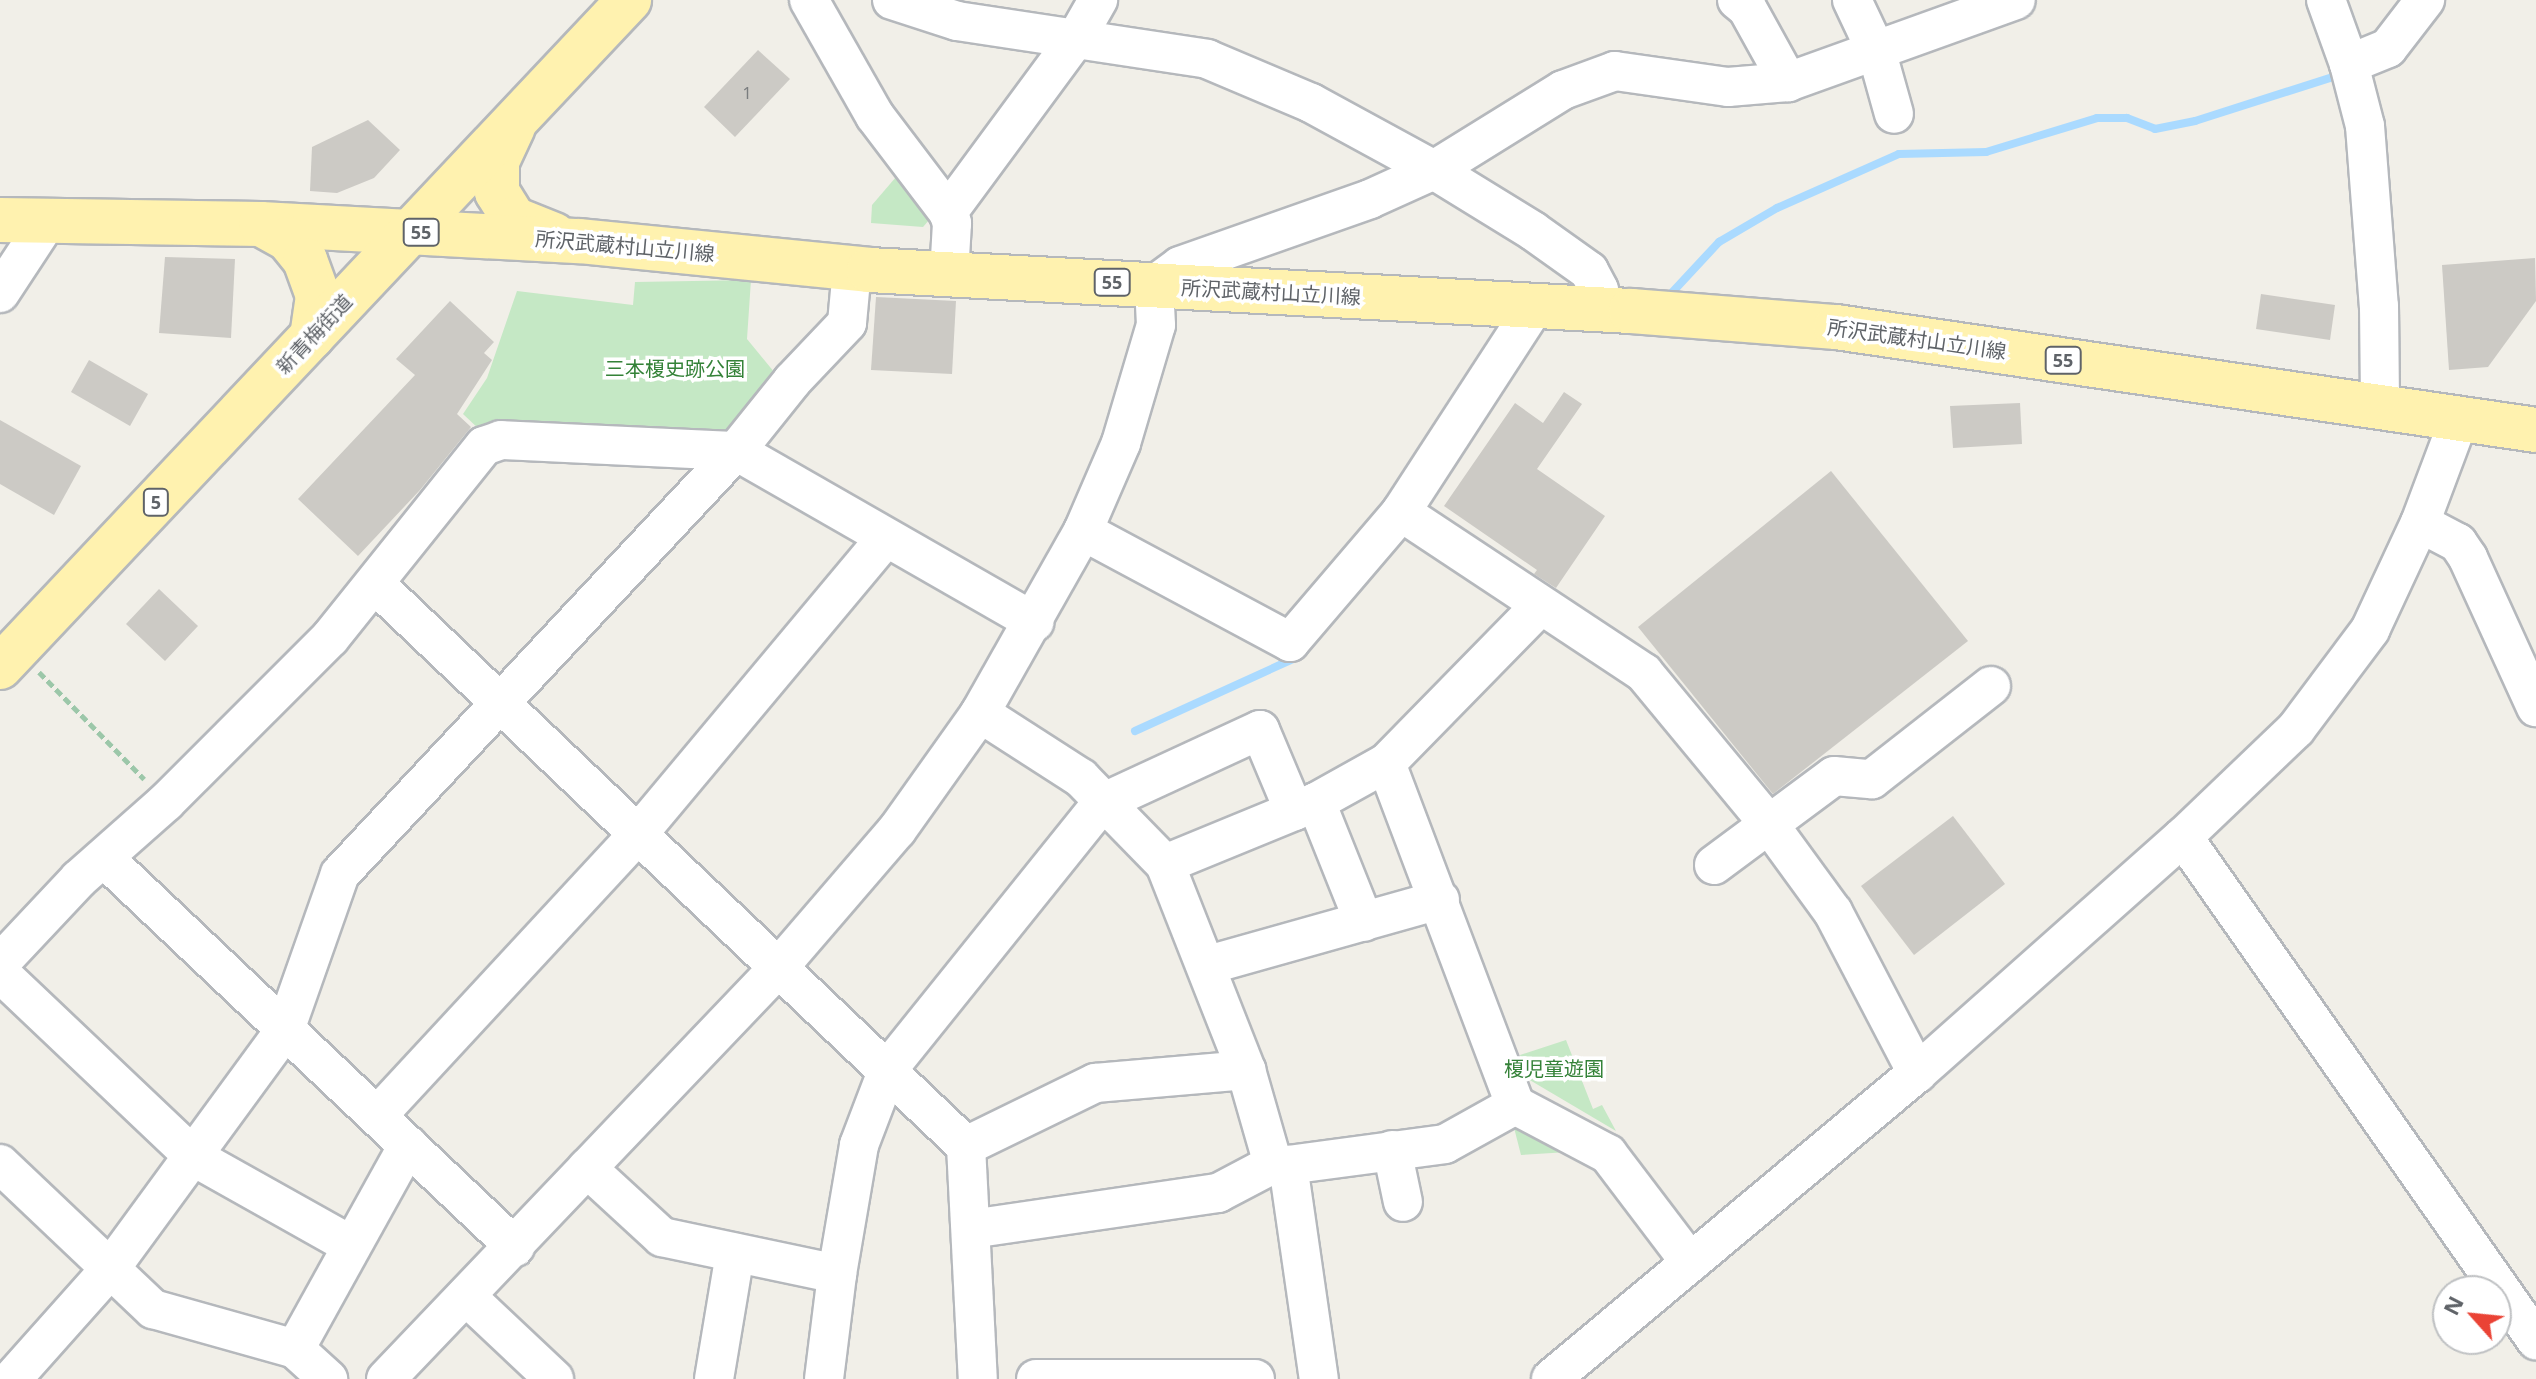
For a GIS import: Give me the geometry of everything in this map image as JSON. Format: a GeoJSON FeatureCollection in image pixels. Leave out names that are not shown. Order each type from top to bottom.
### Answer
{"type":"FeatureCollection","features":[{"type":"Feature","properties":{"kind":"main road","name":"新青梅街道"},"geometry":{"type":"LineString","coordinates":[[9,658],[629,0]]}},
{"type":"Feature","properties":{"kind":"main road"},"geometry":{"type":"LineString","coordinates":[[517,118],[497,162],[497,192],[504,207],[514,219],[580,241]]}},
{"type":"Feature","properties":{"kind":"main road","name":"所沢武蔵村山立川線"},"geometry":{"type":"LineString","coordinates":[[0,220],[261,224],[580,241],[852,269],[1656,313],[1836,327],[2536,430]]}},
{"type":"Feature","properties":{"kind":"main road"},"geometry":{"type":"LineString","coordinates":[[261,224],[288,239],[305,260],[318,296],[312,337]]}},
{"type":"Feature","properties":{"kind":"street"},"geometry":{"type":"LineString","coordinates":[[809,0],[875,116],[948,212],[952,223],[949,275]]}},
{"type":"Feature","properties":{"kind":"street"},"geometry":{"type":"LineString","coordinates":[[892,0],[957,21],[1207,59],[1311,103],[1434,170],[1533,231],[1589,271],[1599,290],[1598,310]]}},
{"type":"Feature","properties":{"kind":"street"},"geometry":{"type":"LineString","coordinates":[[948,212],[1077,37],[1098,0]]}},
{"type":"Feature","properties":{"kind":"street"},"geometry":{"type":"LineString","coordinates":[[1737,0],[1747,8],[1788,82]]}},
{"type":"Feature","properties":{"kind":"street"},"geometry":{"type":"LineString","coordinates":[[1852,0],[1877,53],[1894,114]]}},
{"type":"Feature","properties":{"kind":"street"},"geometry":{"type":"LineString","coordinates":[[386,1379],[779,967],[897,830],[980,713],[1083,531],[1121,443],[1156,325],[1154,285],[1180,266],[1370,199],[1434,170],[1563,90],[1615,71],[1728,87],[1788,82],[1877,53],[1949,11],[2016,0]]}},
{"type":"Feature","properties":{"kind":"street"},"geometry":{"type":"LineString","coordinates":[[2326,0],[2349,64],[2365,126],[2379,306],[2380,406]]}},
{"type":"Feature","properties":{"kind":"street"},"geometry":{"type":"LineString","coordinates":[[2349,64],[2388,48],[2425,0]]}},
{"type":"Feature","properties":{"kind":"street"},"geometry":{"type":"LineString","coordinates":[[0,293],[48,220]]}},
{"type":"Feature","properties":{"kind":"street"},"geometry":{"type":"LineString","coordinates":[[0,1367],[12,1379],[110,1269],[285,1030],[340,874],[736,451],[792,381],[847,323],[852,269]]}},
{"type":"Feature","properties":{"kind":"street"},"geometry":{"type":"LineString","coordinates":[[1083,531],[1290,642],[1401,512],[1535,306]]}},
{"type":"Feature","properties":{"kind":"street"},"geometry":{"type":"LineString","coordinates":[[1551,1379],[1917,1073],[2183,837],[2296,729],[2370,630],[2420,523],[2459,419]]}},
{"type":"Feature","properties":{"kind":"street"},"geometry":{"type":"LineString","coordinates":[[0,963],[330,638],[484,446],[501,440],[736,451],[1034,622]]}},
{"type":"Feature","properties":{"kind":"street"},"geometry":{"type":"LineString","coordinates":[[1401,512],[1644,673],[1768,823],[1833,912],[1917,1073]]}},
{"type":"Feature","properties":{"kind":"street"},"geometry":{"type":"LineString","coordinates":[[2420,523],[2458,543],[2468,558],[2536,707]]}},
{"type":"Feature","properties":{"kind":"street"},"geometry":{"type":"LineString","coordinates":[[377,1116],[638,834],[885,539]]}},
{"type":"Feature","properties":{"kind":"street"},"geometry":{"type":"LineString","coordinates":[[375,584],[966,1146],[978,1379]]}},
{"type":"Feature","properties":{"kind":"street"},"geometry":{"type":"LineString","coordinates":[[1165,864],[1305,806],[1386,763],[1540,606]]}},
{"type":"Feature","properties":{"kind":"street"},"geometry":{"type":"LineString","coordinates":[[1714,865],[1834,776],[1872,779],[1991,686]]}},
{"type":"Feature","properties":{"kind":"street"},"geometry":{"type":"LineString","coordinates":[[980,713],[1081,778],[1102,803],[1165,864],[1208,965],[1281,1165],[1319,1379]]}},
{"type":"Feature","properties":{"kind":"street"},"geometry":{"type":"LineString","coordinates":[[824,1379],[837,1274],[859,1145],[888,1069],[1102,803],[1260,730],[1305,806],[1364,922]]}},
{"type":"Feature","properties":{"kind":"street"},"geometry":{"type":"LineString","coordinates":[[1386,763],[1515,1105],[1608,1154],[1690,1262]]}},
{"type":"Feature","properties":{"kind":"street"},"geometry":{"type":"LineString","coordinates":[[2183,837],[2536,1340]]}},
{"type":"Feature","properties":{"kind":"street"},"geometry":{"type":"LineString","coordinates":[[104,858],[515,1247]]}},
{"type":"Feature","properties":{"kind":"street"},"geometry":{"type":"LineString","coordinates":[[1208,965],[1440,900]]}},
{"type":"Feature","properties":{"kind":"street"},"geometry":{"type":"LineString","coordinates":[[0,973],[194,1157],[351,1245]]}},
{"type":"Feature","properties":{"kind":"street"},"geometry":{"type":"LineString","coordinates":[[966,1146],[1095,1083],[1246,1070]]}},
{"type":"Feature","properties":{"kind":"street"},"geometry":{"type":"LineString","coordinates":[[971,1229],[1218,1193],[1281,1165],[1445,1144],[1515,1105]]}},
{"type":"Feature","properties":{"kind":"street"},"geometry":{"type":"LineString","coordinates":[[295,1349],[408,1145]]}},
{"type":"Feature","properties":{"kind":"street"},"geometry":{"type":"LineString","coordinates":[[1392,1150],[1403,1202]]}},
{"type":"Feature","properties":{"kind":"street"},"geometry":{"type":"LineString","coordinates":[[0,1164],[153,1309],[295,1349],[328,1379]]}},
{"type":"Feature","properties":{"kind":"street"},"geometry":{"type":"LineString","coordinates":[[587,1168],[662,1237],[837,1274]]}},
{"type":"Feature","properties":{"kind":"street"},"geometry":{"type":"LineString","coordinates":[[714,1379],[735,1253]]}},
{"type":"Feature","properties":{"kind":"street"},"geometry":{"type":"LineString","coordinates":[[466,1296],[554,1379]]}},
{"type":"Feature","properties":{"kind":"street"},"geometry":{"type":"LineString","coordinates":[[1036,1379],[1255,1379]]}},
{"type":"Feature","properties":{"kind":"path"},"geometry":{"type":"LineString","coordinates":[[9,658],[166,802]]}},
{"type":"Feature","properties":{"kind":"green space"},"geometry":{"type":"Polygon","coordinates":[[[902,170],[936,212],[923,227],[871,223],[872,205],[902,170]]]}},
{"type":"Feature","properties":{"kind":"green space","name":"三本榎史跡公園"},"geometry":{"type":"Polygon","coordinates":[[[751,280],[747,339],[779,378],[733,442],[481,431],[463,414],[487,378],[517,291],[633,305],[635,282],[751,280]]]}},
{"type":"Feature","properties":{"kind":"green space","name":"榎児童遊園"},"geometry":{"type":"Polygon","coordinates":[[[1566,1040],[1593,1109],[1602,1105],[1616,1131],[1528,1079],[1520,1055],[1566,1040]]]}},
{"type":"Feature","properties":{"kind":"green space","name":"榎児童遊園"},"geometry":{"type":"Polygon","coordinates":[[[1511,1116],[1584,1151],[1521,1155],[1511,1116]]]}},
{"type":"Feature","properties":{"kind":"building"},"geometry":{"type":"Polygon","coordinates":[[[758,50],[790,79],[735,137],[704,107],[758,50]]]}},
{"type":"Feature","properties":{"kind":"building"},"geometry":{"type":"Polygon","coordinates":[[[368,120],[400,150],[374,178],[337,193],[310,191],[312,147],[368,120]]]}},
{"type":"Feature","properties":{"kind":"building"},"geometry":{"type":"Polygon","coordinates":[[[165,257],[235,259],[231,338],[159,333],[165,257]]]}},
{"type":"Feature","properties":{"kind":"building"},"geometry":{"type":"Polygon","coordinates":[[[2535,258],[2536,301],[2488,367],[2449,370],[2442,265],[2535,258]]]}},
{"type":"Feature","properties":{"kind":"building"},"geometry":{"type":"Polygon","coordinates":[[[2261,294],[2335,305],[2330,340],[2256,329],[2261,294]]]}},
{"type":"Feature","properties":{"kind":"building"},"geometry":{"type":"Polygon","coordinates":[[[876,297],[956,301],[952,374],[871,370],[876,297]]]}},
{"type":"Feature","properties":{"kind":"building"},"geometry":{"type":"Polygon","coordinates":[[[450,301],[494,342],[484,353],[492,360],[457,414],[471,427],[420,490],[358,556],[298,499],[415,375],[396,359],[450,301]]]}},
{"type":"Feature","properties":{"kind":"building"},"geometry":{"type":"Polygon","coordinates":[[[89,360],[148,394],[130,426],[71,392],[89,360]]]}},
{"type":"Feature","properties":{"kind":"building"},"geometry":{"type":"Polygon","coordinates":[[[1564,392],[1582,404],[1537,469],[1605,516],[1556,588],[1534,574],[1537,570],[1444,506],[1515,403],[1543,423],[1564,392]]]}},
{"type":"Feature","properties":{"kind":"building"},"geometry":{"type":"Polygon","coordinates":[[[2020,403],[2022,444],[1953,448],[1950,406],[2020,403]]]}},
{"type":"Feature","properties":{"kind":"building"},"geometry":{"type":"Polygon","coordinates":[[[0,420],[81,466],[54,515],[0,484],[0,420]]]}},
{"type":"Feature","properties":{"kind":"building"},"geometry":{"type":"Polygon","coordinates":[[[1831,471],[1968,641],[1773,794],[1638,627],[1831,471]]]}},
{"type":"Feature","properties":{"kind":"building"},"geometry":{"type":"Polygon","coordinates":[[[159,589],[198,626],[165,661],[126,624],[159,589]]]}},
{"type":"Feature","properties":{"kind":"building"},"geometry":{"type":"Polygon","coordinates":[[[1953,816],[2005,884],[1914,955],[1861,886],[1953,816]]]}},
{"type":"Feature","properties":{"kind":"waterway"},"geometry":{"type":"LineString","coordinates":[[1666,299],[1719,242],[1777,208],[1899,154],[1986,152],[2097,118],[2127,118],[2155,129],[2195,121],[2339,75]]}},
{"type":"Feature","properties":{"kind":"waterway"},"geometry":{"type":"LineString","coordinates":[[1135,731],[1295,658]]}}]}
